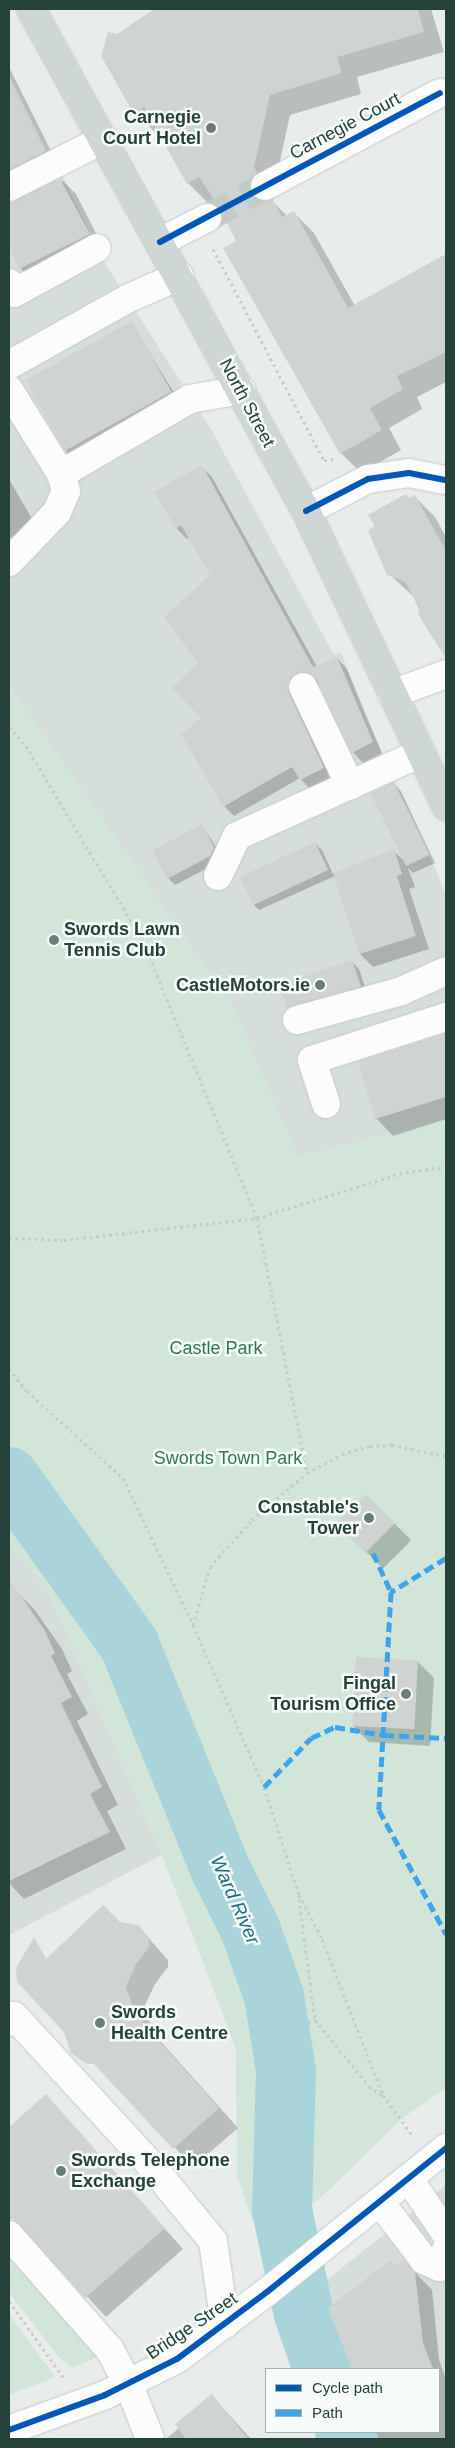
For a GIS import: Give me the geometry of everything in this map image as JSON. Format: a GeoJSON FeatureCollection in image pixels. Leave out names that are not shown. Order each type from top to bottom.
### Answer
{"type":"FeatureCollection","features":[{"type":"Feature","properties":{"kind":"main road","name":"North Street"},"geometry":{"type":"LineString","coordinates":[[31,9],[104,139],[306,511],[446,806]]}},
{"type":"Feature","properties":{"kind":"street","name":"Carnegie Court"},"geometry":{"type":"LineString","coordinates":[[265,186],[440,93]]}},
{"type":"Feature","properties":{"kind":"street"},"geometry":{"type":"LineString","coordinates":[[9,186],[104,139]]}},
{"type":"Feature","properties":{"kind":"street"},"geometry":{"type":"LineString","coordinates":[[160,242],[203,220]]}},
{"type":"Feature","properties":{"kind":"street"},"geometry":{"type":"LineString","coordinates":[[9,284],[14,293],[97,248]]}},
{"type":"Feature","properties":{"kind":"street"},"geometry":{"type":"LineString","coordinates":[[9,365],[127,299],[179,276]]}},
{"type":"Feature","properties":{"kind":"street"},"geometry":{"type":"LineString","coordinates":[[9,390],[61,474],[66,491],[57,512],[9,562]]}},
{"type":"Feature","properties":{"kind":"street"},"geometry":{"type":"LineString","coordinates":[[61,474],[190,398],[241,390]]}},
{"type":"Feature","properties":{"kind":"street"},"geometry":{"type":"LineString","coordinates":[[306,511],[368,480],[409,473],[446,480]]}},
{"type":"Feature","properties":{"kind":"street"},"geometry":{"type":"LineString","coordinates":[[392,694],[446,674]]}},
{"type":"Feature","properties":{"kind":"street"},"geometry":{"type":"LineString","coordinates":[[303,687],[350,785]]}},
{"type":"Feature","properties":{"kind":"street"},"geometry":{"type":"LineString","coordinates":[[218,876],[237,836],[421,753]]}},
{"type":"Feature","properties":{"kind":"street"},"geometry":{"type":"LineString","coordinates":[[297,1020],[398,992],[446,971]]}},
{"type":"Feature","properties":{"kind":"street"},"geometry":{"type":"LineString","coordinates":[[326,1104],[312,1060],[446,1017]]}},
{"type":"Feature","properties":{"kind":"street"},"geometry":{"type":"LineString","coordinates":[[9,2022],[14,2016],[149,2163],[213,2241],[225,2324]]}},
{"type":"Feature","properties":{"kind":"street"},"geometry":{"type":"LineString","coordinates":[[439,2155],[380,2202],[424,2260],[440,2267],[446,2250]]}},
{"type":"Feature","properties":{"kind":"street"},"geometry":{"type":"LineString","coordinates":[[409,2180],[446,2234]]}},
{"type":"Feature","properties":{"kind":"street","name":"Bridge Street"},"geometry":{"type":"LineString","coordinates":[[9,2430],[77,2407],[117,2390],[178,2359],[267,2292],[380,2202]]}},
{"type":"Feature","properties":{"kind":"street"},"geometry":{"type":"LineString","coordinates":[[9,2235],[110,2350],[117,2390],[150,2439]]}},
{"type":"Feature","properties":{"kind":"path"},"geometry":{"type":"LineString","coordinates":[[203,220],[324,460],[342,458]]}},
{"type":"Feature","properties":{"kind":"path"},"geometry":{"type":"LineString","coordinates":[[9,727],[26,746],[142,939],[257,1218],[307,1473]]}},
{"type":"Feature","properties":{"kind":"path"},"geometry":{"type":"LineString","coordinates":[[9,1238],[64,1240],[257,1218],[406,1172],[446,1167]]}},
{"type":"Feature","properties":{"kind":"path"},"geometry":{"type":"LineString","coordinates":[[9,1369],[27,1391],[124,1478],[193,1625],[264,1787],[299,1896],[322,1940],[383,2095]]}},
{"type":"Feature","properties":{"kind":"path"},"geometry":{"type":"LineString","coordinates":[[193,1625],[210,1567],[252,1520],[307,1473],[342,1454],[370,1446],[392,1445],[446,1456]]}},
{"type":"Feature","properties":{"kind":"path"},"geometry":{"type":"LineString","coordinates":[[299,1896],[315,2020],[369,2086],[383,2095],[439,2155]]}},
{"type":"Feature","properties":{"kind":"path"},"geometry":{"type":"LineString","coordinates":[[252,2038],[315,2020]]}},
{"type":"Feature","properties":{"kind":"path"},"geometry":{"type":"LineString","coordinates":[[9,2301],[61,2372],[77,2407]]}},
{"type":"Feature","properties":{"kind":"shaded area"},"geometry":{"type":"Polygon","coordinates":[[[56,162],[103,260],[211,429],[334,655],[341,652],[365,716],[439,877],[446,897],[446,1120],[298,1157],[232,1006],[9,685],[9,174],[56,162]]]}},
{"type":"Feature","properties":{"kind":"shaded area"},"geometry":{"type":"Polygon","coordinates":[[[9,1544],[47,1588],[162,1855],[9,1935],[9,1544]]]}},
{"type":"Feature","properties":{"kind":"shaded area"},"geometry":{"type":"Polygon","coordinates":[[[446,2185],[446,2439],[372,2439],[369,2433],[440,2433],[440,2368],[344,2368],[313,2291],[446,2185]]]}},
{"type":"Feature","properties":{"kind":"green space","name":"Swords Town Park"},"geometry":{"type":"Polygon","coordinates":[[[9,685],[234,1007],[298,1157],[446,1120],[446,2088],[400,2120],[325,2194],[278,2230],[252,2219],[237,2175],[236,2049],[162,1855],[47,1588],[9,1544],[9,685]]]}},
{"type":"Feature","properties":{"kind":"green space"},"geometry":{"type":"Polygon","coordinates":[[[9,2253],[101,2355],[73,2368],[62,2361],[9,2293],[9,2253]]]}},
{"type":"Feature","properties":{"kind":"green space"},"geometry":{"type":"Polygon","coordinates":[[[9,2314],[55,2377],[9,2395],[9,2314]]]}},
{"type":"Feature","properties":{"kind":"building"},"geometry":{"type":"Polygon","coordinates":[[[154,9],[418,9],[424,32],[337,57],[342,73],[270,95],[254,167],[257,173],[249,185],[256,199],[273,200],[282,217],[294,211],[348,308],[446,254],[446,352],[397,376],[403,389],[370,408],[382,430],[340,454],[223,248],[236,241],[221,210],[199,177],[187,184],[144,107],[134,114],[101,56],[108,32],[117,34],[154,9]]]}},
{"type":"Feature","properties":{"kind":"building"},"geometry":{"type":"Polygon","coordinates":[[[9,76],[46,151],[9,170],[9,76]]]}},
{"type":"Feature","properties":{"kind":"building"},"geometry":{"type":"Polygon","coordinates":[[[60,179],[90,234],[19,269],[9,248],[9,203],[60,179]]]}},
{"type":"Feature","properties":{"kind":"building"},"geometry":{"type":"Polygon","coordinates":[[[132,321],[171,392],[65,451],[25,380],[132,321]]]}},
{"type":"Feature","properties":{"kind":"building"},"geometry":{"type":"Polygon","coordinates":[[[202,465],[313,667],[337,657],[373,742],[352,753],[317,680],[305,672],[297,673],[290,679],[289,693],[324,768],[300,780],[292,767],[223,807],[181,734],[201,718],[172,688],[198,663],[164,617],[210,575],[181,525],[176,529],[154,492],[202,465]]]}},
{"type":"Feature","properties":{"kind":"building"},"geometry":{"type":"Polygon","coordinates":[[[406,494],[409,498],[415,495],[446,551],[446,659],[418,614],[419,607],[405,582],[387,575],[368,530],[375,526],[368,515],[406,494]]]}},
{"type":"Feature","properties":{"kind":"building"},"geometry":{"type":"Polygon","coordinates":[[[394,782],[430,855],[406,866],[371,793],[394,782]]]}},
{"type":"Feature","properties":{"kind":"building"},"geometry":{"type":"Polygon","coordinates":[[[202,824],[214,847],[210,856],[167,879],[152,850],[202,824]]]}},
{"type":"Feature","properties":{"kind":"building"},"geometry":{"type":"Polygon","coordinates":[[[315,842],[328,870],[253,905],[240,877],[315,842]]]}},
{"type":"Feature","properties":{"kind":"building"},"geometry":{"type":"Polygon","coordinates":[[[394,849],[402,874],[397,876],[416,936],[359,954],[333,873],[394,849]]]}},
{"type":"Feature","properties":{"kind":"building","name":"CastleMotors.ie"},"geometry":{"type":"Polygon","coordinates":[[[352,960],[361,986],[288,1012],[279,985],[352,960]]]}},
{"type":"Feature","properties":{"kind":"building"},"geometry":{"type":"Polygon","coordinates":[[[446,1033],[446,1097],[375,1119],[358,1062],[446,1033]]]}},
{"type":"Feature","properties":{"kind":"building","name":"Constable's Tower"},"geometry":{"type":"Polygon","coordinates":[[[366,1494],[395,1523],[365,1553],[336,1524],[366,1494]]]}},
{"type":"Feature","properties":{"kind":"building"},"geometry":{"type":"Polygon","coordinates":[[[9,1578],[45,1631],[55,1653],[51,1656],[72,1697],[61,1703],[102,1787],[90,1794],[110,1832],[9,1881],[9,1578]]]}},
{"type":"Feature","properties":{"kind":"building"},"geometry":{"type":"Polygon","coordinates":[[[356,1657],[418,1660],[414,1729],[352,1726],[356,1657]]]}},
{"type":"Feature","properties":{"kind":"building","name":"Swords Health Centre"},"geometry":{"type":"Polygon","coordinates":[[[103,1905],[120,1922],[139,1925],[149,1939],[149,1947],[136,1964],[126,1987],[136,2015],[219,2108],[173,2149],[94,2064],[85,2063],[71,2053],[64,2032],[17,1982],[16,1968],[34,1937],[46,1959],[103,1905]]]}},
{"type":"Feature","properties":{"kind":"building","name":"Swords Telephone Exchange"},"geometry":{"type":"Polygon","coordinates":[[[46,2094],[165,2228],[85,2298],[9,2215],[9,2127],[46,2094]]]}},
{"type":"Feature","properties":{"kind":"building"},"geometry":{"type":"Polygon","coordinates":[[[390,2260],[395,2266],[404,2260],[415,2272],[423,2343],[433,2368],[352,2368],[328,2308],[390,2260]]]}},
{"type":"Feature","properties":{"kind":"building"},"geometry":{"type":"Polygon","coordinates":[[[212,2394],[248,2439],[186,2439],[175,2424],[212,2394]]]}},
{"type":"Feature","properties":{"kind":"waterway","name":"Ward River"},"geometry":{"type":"LineString","coordinates":[[9,1477],[129,1644],[219,1866],[251,1931],[274,1996],[286,2070],[282,2210],[304,2314],[323,2368]]}},
{"type":"Feature","properties":{"kind":"waterway","name":"Ward River"},"geometry":{"type":"LineString","coordinates":[[345,2433],[348,2439]]}},
{"type":"Feature","properties":{"kind":"tunnel"},"geometry":{"type":"LineString","coordinates":[[207,218],[265,186]]}},
{"type":"Feature","properties":{"kind":"marked path"},"geometry":{"type":"LineString","coordinates":[[373,1553],[391,1592]]}},
{"type":"Feature","properties":{"kind":"marked path"},"geometry":{"type":"LineString","coordinates":[[446,1558],[391,1592],[379,1810],[446,1934]]}},
{"type":"Feature","properties":{"kind":"marked path"},"geometry":{"type":"LineString","coordinates":[[264,1787],[311,1738],[335,1727],[384,1735],[446,1738]]}},
{"type":"Feature","properties":{"kind":"cycle path"},"geometry":{"type":"LineString","coordinates":[[160,242],[440,93]]}},
{"type":"Feature","properties":{"kind":"cycle path"},"geometry":{"type":"LineString","coordinates":[[306,511],[368,479],[409,473],[446,480]]}},
{"type":"Feature","properties":{"kind":"cycle path"},"geometry":{"type":"LineString","coordinates":[[9,2430],[105,2395],[177,2359],[267,2292],[446,2148]]}},
{"type":"Feature","properties":{"kind":"place","name":"Carnegie Court Hotel"},"geometry":{"type":"Point","coordinates":[211,128]}},
{"type":"Feature","properties":{"kind":"place","name":"Swords Lawn Tennis Club"},"geometry":{"type":"Point","coordinates":[54,940]}},
{"type":"Feature","properties":{"kind":"place","name":"CastleMotors.ie"},"geometry":{"type":"Point","coordinates":[320,985]}},
{"type":"Feature","properties":{"kind":"place","name":"Constable's Tower"},"geometry":{"type":"Point","coordinates":[369,1518]}},
{"type":"Feature","properties":{"kind":"place","name":"Fingal Tourism Office"},"geometry":{"type":"Point","coordinates":[406,1694]}},
{"type":"Feature","properties":{"kind":"place","name":"Swords Health Centre"},"geometry":{"type":"Point","coordinates":[100,2023]}},
{"type":"Feature","properties":{"kind":"place","name":"Swords Telephone Exchange"},"geometry":{"type":"Point","coordinates":[61,2171]}},
{"type":"Feature","properties":{"kind":"park label","name":"Castle Park"},"geometry":{"type":"Point","coordinates":[216,1348]}}]}
